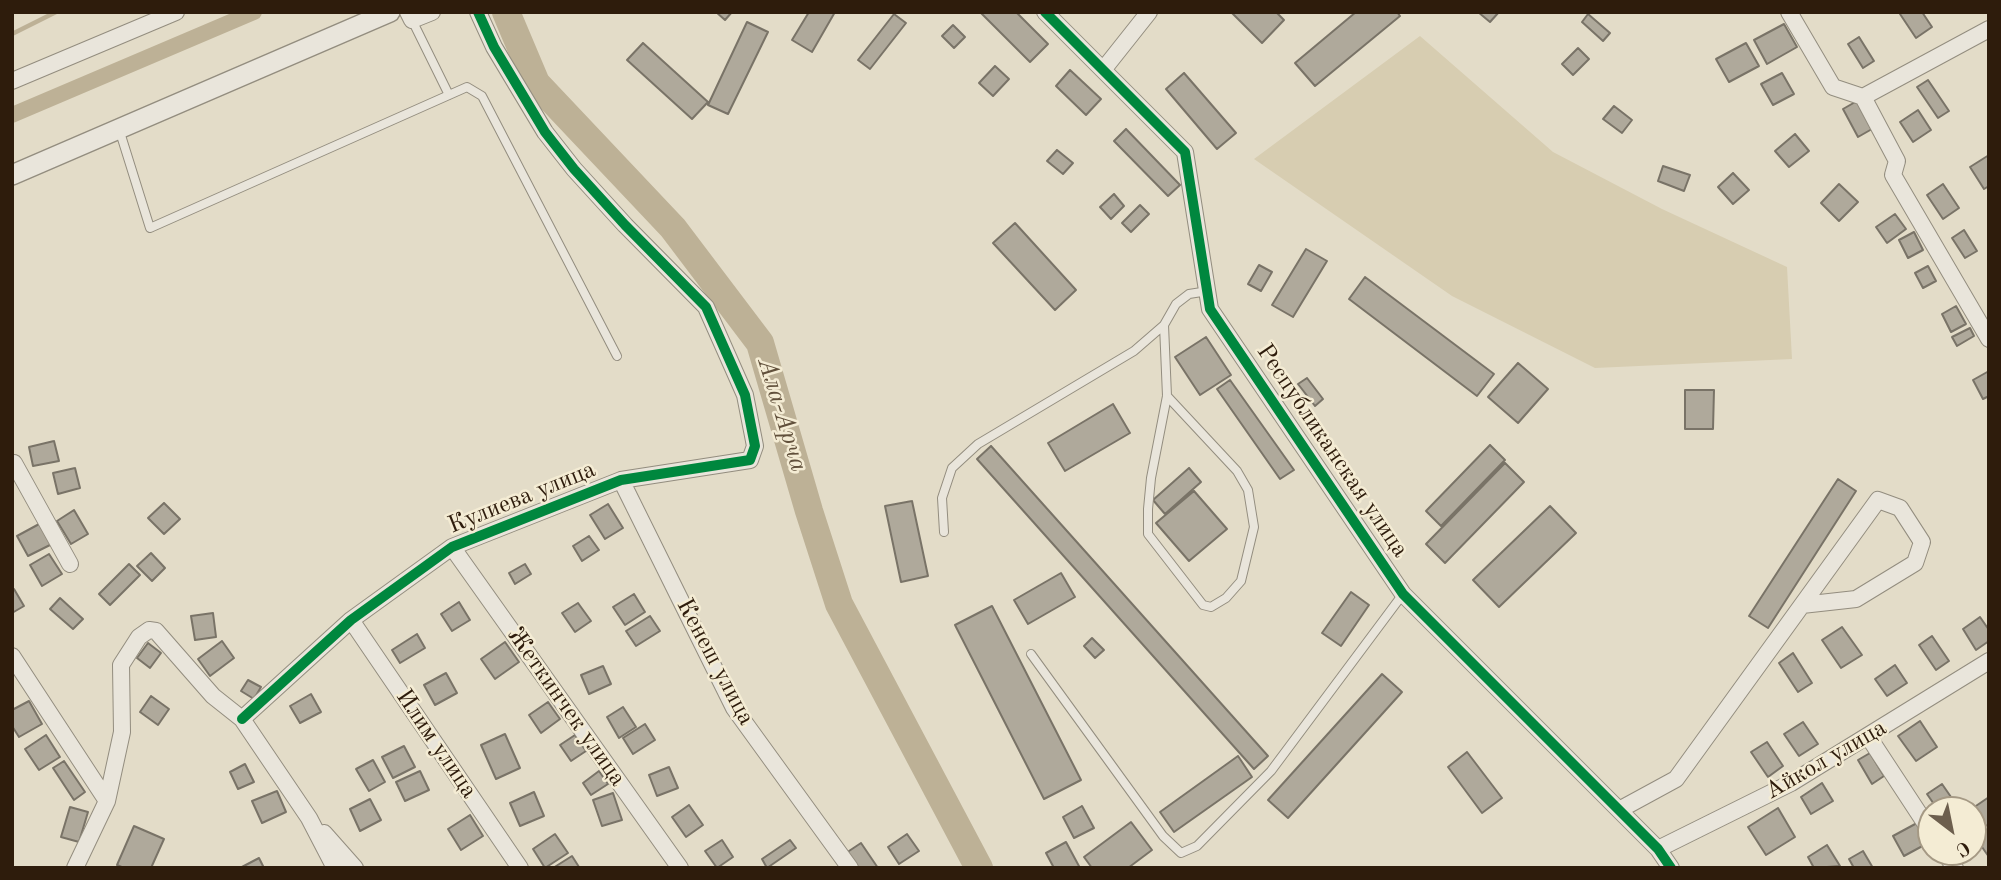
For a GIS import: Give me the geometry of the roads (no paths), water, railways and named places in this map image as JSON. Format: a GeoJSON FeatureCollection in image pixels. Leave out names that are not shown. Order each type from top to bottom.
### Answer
{"type":"FeatureCollection","features":[{"type":"Feature","properties":{"kind":"street"},"geometry":{"type":"LineString","coordinates":[[12,81],[176,12]]}},
{"type":"Feature","properties":{"kind":"street"},"geometry":{"type":"LineString","coordinates":[[12,175],[390,12]]}},
{"type":"Feature","properties":{"kind":"street"},"geometry":{"type":"LineString","coordinates":[[410,16],[432,12]]}},
{"type":"Feature","properties":{"kind":"street","name":"Кулиева улица"},"geometry":{"type":"LineString","coordinates":[[242,719],[351,620],[452,547],[621,480],[750,460],[755,446],[745,395],[706,307],[625,225],[552,142],[494,47],[478,12]]}},
{"type":"Feature","properties":{"kind":"street","name":"Республиканская улица"},"geometry":{"type":"LineString","coordinates":[[1045,12],[1185,152],[1210,309],[1403,594],[1658,849],[1671,868]]}},
{"type":"Feature","properties":{"kind":"street"},"geometry":{"type":"LineString","coordinates":[[1103,70],[1149,12]]}},
{"type":"Feature","properties":{"kind":"street"},"geometry":{"type":"LineString","coordinates":[[1789,12],[1833,87],[1863,97],[1897,161],[1893,175],[1989,339]]}},
{"type":"Feature","properties":{"kind":"street"},"geometry":{"type":"LineString","coordinates":[[1863,97],[1989,29]]}},
{"type":"Feature","properties":{"kind":"street"},"geometry":{"type":"LineString","coordinates":[[12,446],[13,464],[70,565]]}},
{"type":"Feature","properties":{"kind":"street","name":"Кенеш улица"},"geometry":{"type":"LineString","coordinates":[[621,480],[734,708],[850,868]]}},
{"type":"Feature","properties":{"kind":"street"},"geometry":{"type":"LineString","coordinates":[[1619,810],[1676,779],[1878,500],[1900,508],[1922,542],[1915,563],[1856,599],[1802,605]]}},
{"type":"Feature","properties":{"kind":"street","name":"Жеткинчек улица"},"geometry":{"type":"LineString","coordinates":[[452,547],[680,868]]}},
{"type":"Feature","properties":{"kind":"street","name":"Илим улица"},"geometry":{"type":"LineString","coordinates":[[351,620],[520,868]]}},
{"type":"Feature","properties":{"kind":"street"},"geometry":{"type":"LineString","coordinates":[[75,868],[107,801],[122,732],[121,665],[139,637],[149,630],[156,631],[213,696],[242,719],[309,818],[335,868]]}},
{"type":"Feature","properties":{"kind":"street"},"geometry":{"type":"LineString","coordinates":[[12,656],[107,801]]}},
{"type":"Feature","properties":{"kind":"street","name":"Айкол улица"},"geometry":{"type":"LineString","coordinates":[[1658,849],[1791,783],[1989,661]]}},
{"type":"Feature","properties":{"kind":"street"},"geometry":{"type":"LineString","coordinates":[[1868,736],[1917,811]]}},
{"type":"Feature","properties":{"kind":"street"},"geometry":{"type":"LineString","coordinates":[[309,818],[355,868]]}},
{"type":"Feature","properties":{"kind":"lane"},"geometry":{"type":"LineString","coordinates":[[410,16],[449,95]]}},
{"type":"Feature","properties":{"kind":"lane"},"geometry":{"type":"LineString","coordinates":[[119,129],[149,228],[467,87],[482,96],[617,356]]}},
{"type":"Feature","properties":{"kind":"lane"},"geometry":{"type":"LineString","coordinates":[[944,532],[942,498],[952,468],[978,444],[1133,351],[1164,325],[1176,304],[1189,294],[1208,291]]}},
{"type":"Feature","properties":{"kind":"lane"},"geometry":{"type":"LineString","coordinates":[[1164,325],[1167,396],[1151,478],[1149,534],[1203,605],[1211,607],[1226,598],[1241,581],[1254,527],[1248,490],[1237,471],[1167,396]]}},
{"type":"Feature","properties":{"kind":"lane"},"geometry":{"type":"LineString","coordinates":[[1031,653],[1163,836],[1181,853],[1197,846],[1271,771],[1403,594]]}},
{"type":"Feature","properties":{"kind":"waterway"},"geometry":{"type":"LineString","coordinates":[[12,34],[56,12]]}},
{"type":"Feature","properties":{"kind":"waterway"},"geometry":{"type":"LineString","coordinates":[[12,115],[254,12]]}},
{"type":"Feature","properties":{"kind":"waterway","name":"Ала-Арча"},"geometry":{"type":"LineString","coordinates":[[506,12],[536,83],[673,228],[760,343],[839,604],[979,868]]}}]}
